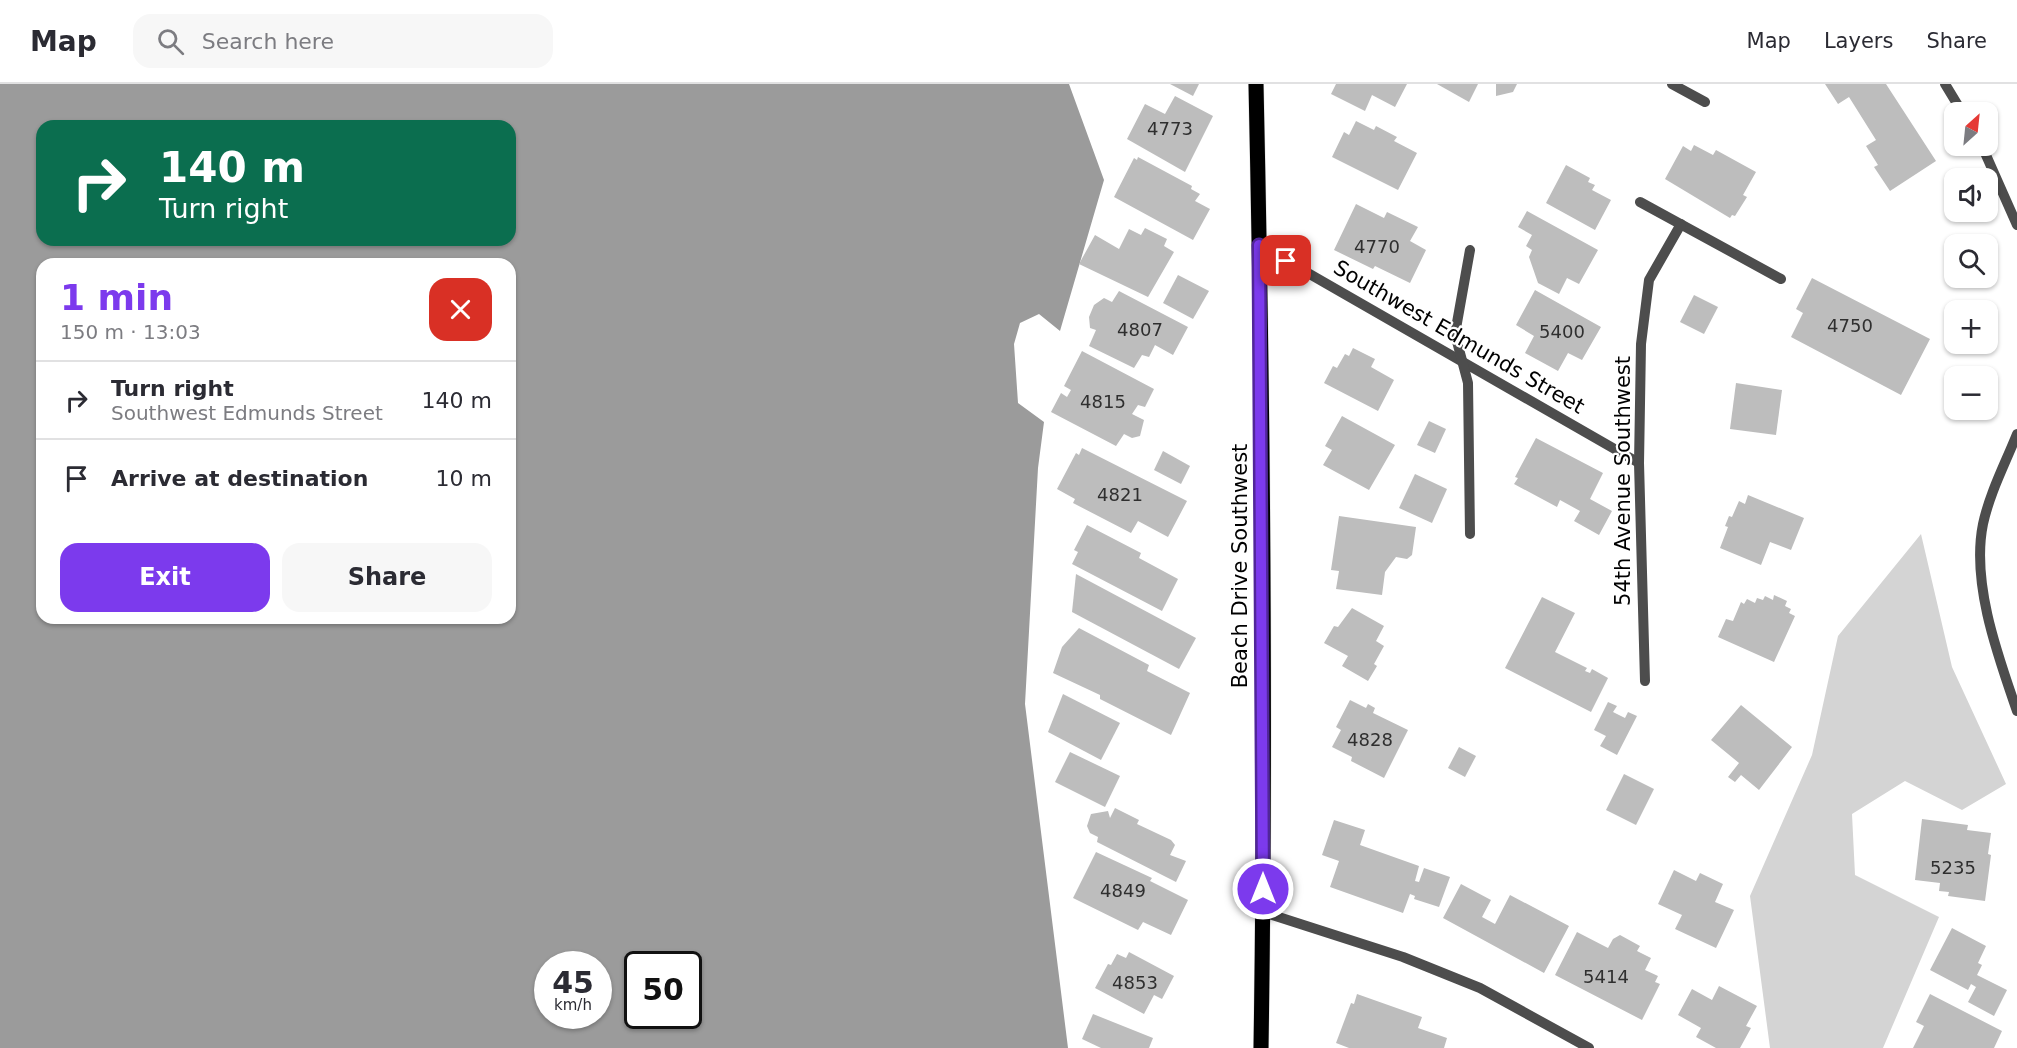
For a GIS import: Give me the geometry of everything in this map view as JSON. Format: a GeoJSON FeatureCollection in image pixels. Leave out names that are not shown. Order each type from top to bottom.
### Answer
{"type":"FeatureCollection","features":[{"type":"Feature","properties":{"kind":"main road","name":"Beach Drive Southwest"},"geometry":{"type":"LineString","coordinates":[[1256,84],[1263,912],[1261,1048]]}},
{"type":"Feature","properties":{"kind":"street"},"geometry":{"type":"LineString","coordinates":[[1672,84],[1705,102]]}},
{"type":"Feature","properties":{"kind":"street"},"geometry":{"type":"LineString","coordinates":[[1945,84],[1956,102]]}},
{"type":"Feature","properties":{"kind":"street"},"geometry":{"type":"LineString","coordinates":[[1986,156],[2017,225]]}},
{"type":"Feature","properties":{"kind":"street"},"geometry":{"type":"LineString","coordinates":[[1640,202],[1781,279]]}},
{"type":"Feature","properties":{"kind":"street","name":"54th Avenue Southwest"},"geometry":{"type":"LineString","coordinates":[[1645,681],[1639,464],[1641,344],[1649,280],[1681,224]]}},
{"type":"Feature","properties":{"kind":"street","name":"Southwest Edmunds Street"},"geometry":{"type":"LineString","coordinates":[[1259,245],[1639,464]]}},
{"type":"Feature","properties":{"kind":"street"},"geometry":{"type":"LineString","coordinates":[[1470,250],[1455,334],[1468,383],[1470,534]]}},
{"type":"Feature","properties":{"kind":"street"},"geometry":{"type":"LineString","coordinates":[[2017,434],[1992,492],[1983,525],[1979,560],[2001,664],[2017,711]]}},
{"type":"Feature","properties":{"kind":"street"},"geometry":{"type":"LineString","coordinates":[[1263,912],[1403,957],[1480,988],[1589,1048]]}},
{"type":"Feature","properties":{"kind":"shaded area"},"geometry":{"type":"Polygon","coordinates":[[[0,84],[1069,84],[1104,180],[1060,331],[1039,314],[1020,323],[1014,344],[1018,403],[1044,422],[1038,468],[1025,704],[1068,1048],[0,1048],[0,84]]]}},
{"type":"Feature","properties":{"kind":"shaded area"},"geometry":{"type":"Polygon","coordinates":[[[1921,534],[1952,667],[2006,784],[1962,810],[1905,781],[1852,814],[1855,875],[1939,917],[1883,1048],[1770,1048],[1750,896],[1812,755],[1838,636],[1921,534]]]}},
{"type":"Feature","properties":{"kind":"building"},"geometry":{"type":"Polygon","coordinates":[[[1170,84],[1199,84],[1193,96],[1170,84]]]}},
{"type":"Feature","properties":{"kind":"building"},"geometry":{"type":"Polygon","coordinates":[[[1336,84],[1407,84],[1395,107],[1372,95],[1365,111],[1331,94],[1336,84]]]}},
{"type":"Feature","properties":{"kind":"building"},"geometry":{"type":"Polygon","coordinates":[[[1437,84],[1478,84],[1469,102],[1437,84]]]}},
{"type":"Feature","properties":{"kind":"building"},"geometry":{"type":"Polygon","coordinates":[[[1496,84],[1517,84],[1513,92],[1496,96],[1496,84]]]}},
{"type":"Feature","properties":{"kind":"building"},"geometry":{"type":"Polygon","coordinates":[[[1825,84],[1886,84],[1936,161],[1890,191],[1874,167],[1878,165],[1866,146],[1876,140],[1849,97],[1838,104],[1825,84]]]}},
{"type":"Feature","properties":{"kind":"building"},"geometry":{"type":"Polygon","coordinates":[[[1175,96],[1213,116],[1185,172],[1127,139],[1145,104],[1165,114],[1175,96]]]}},
{"type":"Feature","properties":{"kind":"building"},"geometry":{"type":"Polygon","coordinates":[[[1356,121],[1374,130],[1376,126],[1397,137],[1394,141],[1417,153],[1398,190],[1332,157],[1344,132],[1349,135],[1356,121]]]}},
{"type":"Feature","properties":{"kind":"building"},"geometry":{"type":"Polygon","coordinates":[[[1694,145],[1713,155],[1716,150],[1756,172],[1743,195],[1747,197],[1735,216],[1732,215],[1730,218],[1665,179],[1683,146],[1691,151],[1694,145]]]}},
{"type":"Feature","properties":{"kind":"building"},"geometry":{"type":"Polygon","coordinates":[[[1138,157],[1192,186],[1191,189],[1200,194],[1195,201],[1210,209],[1193,240],[1114,197],[1134,158],[1137,160],[1138,157]]]}},
{"type":"Feature","properties":{"kind":"building"},"geometry":{"type":"Polygon","coordinates":[[[1566,165],[1590,178],[1588,182],[1595,185],[1592,190],[1611,200],[1595,230],[1546,203],[1566,165]]]}},
{"type":"Feature","properties":{"kind":"building"},"geometry":{"type":"Polygon","coordinates":[[[1356,204],[1384,218],[1387,212],[1418,227],[1410,241],[1426,250],[1410,283],[1375,266],[1373,269],[1334,250],[1356,204]]]}},
{"type":"Feature","properties":{"kind":"building"},"geometry":{"type":"Polygon","coordinates":[[[1527,211],[1598,250],[1579,284],[1567,278],[1559,294],[1538,283],[1529,257],[1532,250],[1526,246],[1532,235],[1518,227],[1527,211]]]}},
{"type":"Feature","properties":{"kind":"building"},"geometry":{"type":"Polygon","coordinates":[[[1145,228],[1167,239],[1164,246],[1174,252],[1148,297],[1079,264],[1095,235],[1119,249],[1129,229],[1141,235],[1145,228]]]}},
{"type":"Feature","properties":{"kind":"building"},"geometry":{"type":"Polygon","coordinates":[[[1178,275],[1209,291],[1193,319],[1163,303],[1178,275]]]}},
{"type":"Feature","properties":{"kind":"building"},"geometry":{"type":"Polygon","coordinates":[[[1812,278],[1930,339],[1901,395],[1791,337],[1803,313],[1796,309],[1812,278]]]}},
{"type":"Feature","properties":{"kind":"building"},"geometry":{"type":"Polygon","coordinates":[[[1535,290],[1601,327],[1582,360],[1568,353],[1558,371],[1525,353],[1534,336],[1516,325],[1535,290]]]}},
{"type":"Feature","properties":{"kind":"building"},"geometry":{"type":"Polygon","coordinates":[[[1119,291],[1188,327],[1173,355],[1155,345],[1149,357],[1142,355],[1134,368],[1089,346],[1096,330],[1090,328],[1089,317],[1094,305],[1104,298],[1112,302],[1119,291]]]}},
{"type":"Feature","properties":{"kind":"building"},"geometry":{"type":"Polygon","coordinates":[[[1694,295],[1718,307],[1704,334],[1680,322],[1694,295]]]}},
{"type":"Feature","properties":{"kind":"building"},"geometry":{"type":"Polygon","coordinates":[[[1353,348],[1375,359],[1371,367],[1394,380],[1378,411],[1324,383],[1333,366],[1337,368],[1345,354],[1349,356],[1353,348]]]}},
{"type":"Feature","properties":{"kind":"building"},"geometry":{"type":"Polygon","coordinates":[[[1082,351],[1154,389],[1145,407],[1138,405],[1132,414],[1144,420],[1140,436],[1132,438],[1124,434],[1116,446],[1051,412],[1061,393],[1067,397],[1071,390],[1064,386],[1082,351]]]}},
{"type":"Feature","properties":{"kind":"building"},"geometry":{"type":"Polygon","coordinates":[[[1736,383],[1782,390],[1776,435],[1730,429],[1736,383]]]}},
{"type":"Feature","properties":{"kind":"building"},"geometry":{"type":"Polygon","coordinates":[[[1342,416],[1395,445],[1369,490],[1323,465],[1332,450],[1325,446],[1342,416]]]}},
{"type":"Feature","properties":{"kind":"building"},"geometry":{"type":"Polygon","coordinates":[[[1429,421],[1446,429],[1435,453],[1417,445],[1429,421]]]}},
{"type":"Feature","properties":{"kind":"building"},"geometry":{"type":"Polygon","coordinates":[[[1536,438],[1603,473],[1590,499],[1612,511],[1599,535],[1574,521],[1580,511],[1560,500],[1557,507],[1514,484],[1518,478],[1515,477],[1536,438]]]}},
{"type":"Feature","properties":{"kind":"building"},"geometry":{"type":"Polygon","coordinates":[[[1082,448],[1187,501],[1168,537],[1138,521],[1131,533],[1073,503],[1075,499],[1057,489],[1076,453],[1079,455],[1082,448]]]}},
{"type":"Feature","properties":{"kind":"building"},"geometry":{"type":"Polygon","coordinates":[[[1163,451],[1190,466],[1181,484],[1154,470],[1163,451]]]}},
{"type":"Feature","properties":{"kind":"building"},"geometry":{"type":"Polygon","coordinates":[[[1415,474],[1447,489],[1432,523],[1399,508],[1415,474]]]}},
{"type":"Feature","properties":{"kind":"building"},"geometry":{"type":"Polygon","coordinates":[[[1748,495],[1804,518],[1791,550],[1770,542],[1761,565],[1720,548],[1728,527],[1725,526],[1729,516],[1732,517],[1739,501],[1745,504],[1748,495]]]}},
{"type":"Feature","properties":{"kind":"building"},"geometry":{"type":"Polygon","coordinates":[[[1339,516],[1416,527],[1412,555],[1407,559],[1396,557],[1385,572],[1382,595],[1336,589],[1339,571],[1331,570],[1339,516]]]}},
{"type":"Feature","properties":{"kind":"building"},"geometry":{"type":"Polygon","coordinates":[[[1087,525],[1141,553],[1139,558],[1178,579],[1162,611],[1072,564],[1078,552],[1074,550],[1087,525]]]}},
{"type":"Feature","properties":{"kind":"building"},"geometry":{"type":"Polygon","coordinates":[[[1076,574],[1196,638],[1179,669],[1072,612],[1076,574]]]}},
{"type":"Feature","properties":{"kind":"building"},"geometry":{"type":"Polygon","coordinates":[[[1774,595],[1787,601],[1785,606],[1791,609],[1789,613],[1795,616],[1774,662],[1718,637],[1726,619],[1733,621],[1741,602],[1744,604],[1747,599],[1755,603],[1757,598],[1763,600],[1765,596],[1773,600],[1774,595]]]}},
{"type":"Feature","properties":{"kind":"building"},"geometry":{"type":"Polygon","coordinates":[[[1542,597],[1575,613],[1555,652],[1587,668],[1585,671],[1590,673],[1592,669],[1608,678],[1591,712],[1505,668],[1542,597]]]}},
{"type":"Feature","properties":{"kind":"building"},"geometry":{"type":"Polygon","coordinates":[[[1352,608],[1384,626],[1376,641],[1384,646],[1374,664],[1377,666],[1368,681],[1342,666],[1348,656],[1324,643],[1334,626],[1338,627],[1352,608]]]}},
{"type":"Feature","properties":{"kind":"building"},"geometry":{"type":"Polygon","coordinates":[[[1079,628],[1149,665],[1147,671],[1190,693],[1171,735],[1100,699],[1100,695],[1053,673],[1062,647],[1079,628]]]}},
{"type":"Feature","properties":{"kind":"building"},"geometry":{"type":"Polygon","coordinates":[[[1063,694],[1120,723],[1101,760],[1048,732],[1063,694]]]}},
{"type":"Feature","properties":{"kind":"building"},"geometry":{"type":"Polygon","coordinates":[[[1350,700],[1366,708],[1368,704],[1375,708],[1373,713],[1408,730],[1384,778],[1351,761],[1352,757],[1332,747],[1341,730],[1336,727],[1350,700]]]}},
{"type":"Feature","properties":{"kind":"building"},"geometry":{"type":"Polygon","coordinates":[[[1608,702],[1617,706],[1613,712],[1625,718],[1628,712],[1637,716],[1617,755],[1600,746],[1606,736],[1594,730],[1608,702]]]}},
{"type":"Feature","properties":{"kind":"building"},"geometry":{"type":"Polygon","coordinates":[[[1741,705],[1792,747],[1759,790],[1741,775],[1735,782],[1728,777],[1739,763],[1711,740],[1741,705]]]}},
{"type":"Feature","properties":{"kind":"building"},"geometry":{"type":"Polygon","coordinates":[[[1459,747],[1476,756],[1465,777],[1448,768],[1459,747]]]}},
{"type":"Feature","properties":{"kind":"building"},"geometry":{"type":"Polygon","coordinates":[[[1070,752],[1120,776],[1105,807],[1055,782],[1070,752]]]}},
{"type":"Feature","properties":{"kind":"building"},"geometry":{"type":"Polygon","coordinates":[[[1624,774],[1654,789],[1636,825],[1606,810],[1624,774]]]}},
{"type":"Feature","properties":{"kind":"building"},"geometry":{"type":"Polygon","coordinates":[[[1115,808],[1139,820],[1137,824],[1171,840],[1175,845],[1170,855],[1186,861],[1176,882],[1097,842],[1098,837],[1090,833],[1087,826],[1091,814],[1108,811],[1110,818],[1115,808]]]}},
{"type":"Feature","properties":{"kind":"building"},"geometry":{"type":"Polygon","coordinates":[[[1922,819],[1968,825],[1967,830],[1991,833],[1988,854],[1991,855],[1985,901],[1948,896],[1949,892],[1939,891],[1940,883],[1915,880],[1922,819]]]}},
{"type":"Feature","properties":{"kind":"building"},"geometry":{"type":"Polygon","coordinates":[[[1334,820],[1365,830],[1360,845],[1419,866],[1415,881],[1419,882],[1424,868],[1450,877],[1439,907],[1414,899],[1415,896],[1410,894],[1403,913],[1330,887],[1339,861],[1322,855],[1334,820]]]}},
{"type":"Feature","properties":{"kind":"building"},"geometry":{"type":"Polygon","coordinates":[[[1096,852],[1152,878],[1150,881],[1188,900],[1171,935],[1143,922],[1138,930],[1073,898],[1096,852]]]}},
{"type":"Feature","properties":{"kind":"building"},"geometry":{"type":"Polygon","coordinates":[[[1674,870],[1696,881],[1700,873],[1723,884],[1715,902],[1734,910],[1716,948],[1675,929],[1682,915],[1658,904],[1674,870]]]}},
{"type":"Feature","properties":{"kind":"building"},"geometry":{"type":"Polygon","coordinates":[[[1461,884],[1491,900],[1482,917],[1495,924],[1510,895],[1569,926],[1544,973],[1443,918],[1461,884]]]}},
{"type":"Feature","properties":{"kind":"building"},"geometry":{"type":"Polygon","coordinates":[[[1952,928],[1986,946],[1978,963],[1982,965],[1977,975],[2007,990],[1994,1016],[1968,1002],[1976,987],[1971,984],[1968,990],[1930,970],[1952,928]]]}},
{"type":"Feature","properties":{"kind":"building"},"geometry":{"type":"Polygon","coordinates":[[[1577,932],[1608,948],[1613,939],[1620,935],[1640,946],[1637,951],[1651,958],[1645,970],[1658,976],[1655,982],[1660,984],[1642,1020],[1555,975],[1577,932]]]}},
{"type":"Feature","properties":{"kind":"building"},"geometry":{"type":"Polygon","coordinates":[[[1129,952],[1174,976],[1162,999],[1154,995],[1144,1014],[1095,988],[1108,964],[1111,965],[1117,954],[1126,958],[1129,952]]]}},
{"type":"Feature","properties":{"kind":"building"},"geometry":{"type":"Polygon","coordinates":[[[1719,986],[1757,1006],[1746,1026],[1751,1028],[1740,1048],[1716,1048],[1696,1037],[1701,1028],[1678,1015],[1692,989],[1712,1000],[1719,986]]]}},
{"type":"Feature","properties":{"kind":"building"},"geometry":{"type":"Polygon","coordinates":[[[1357,994],[1422,1017],[1418,1028],[1447,1038],[1444,1048],[1349,1048],[1336,1043],[1351,1003],[1354,1004],[1357,994]]]}},
{"type":"Feature","properties":{"kind":"building"},"geometry":{"type":"Polygon","coordinates":[[[1930,994],[2002,1031],[1994,1048],[1913,1048],[1924,1026],[1916,1022],[1930,994]]]}},
{"type":"Feature","properties":{"kind":"building"},"geometry":{"type":"Polygon","coordinates":[[[1093,1014],[1153,1038],[1149,1048],[1101,1048],[1082,1039],[1093,1014]]]}},
{"type":"Feature","properties":{"kind":"route"},"geometry":{"type":"LineString","coordinates":[[1263,889],[1259,245],[1286,261]]}}]}
